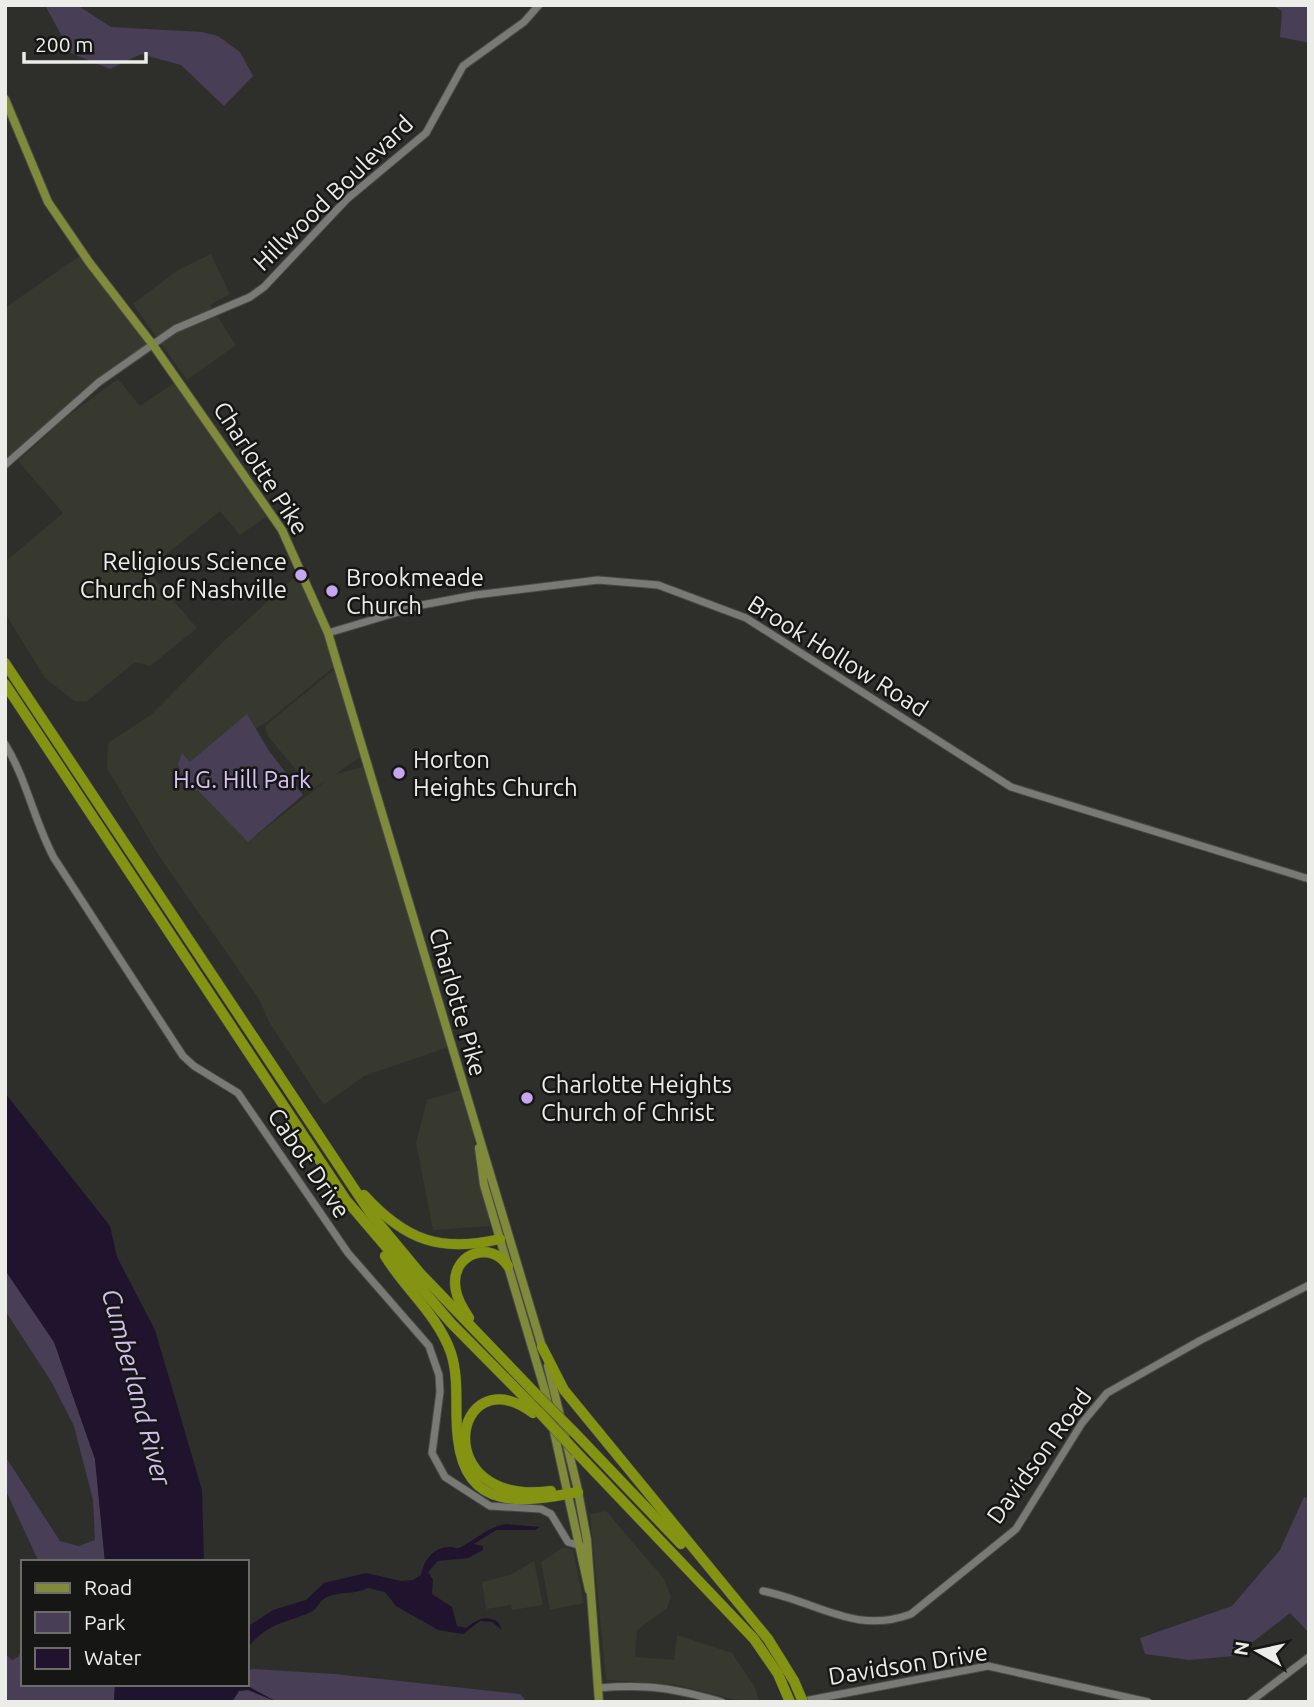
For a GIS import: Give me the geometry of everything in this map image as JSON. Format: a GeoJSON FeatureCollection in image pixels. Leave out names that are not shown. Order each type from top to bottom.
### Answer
{"type":"FeatureCollection","features":[{"type":"Feature","properties":{"kind":"highway"},"geometry":{"type":"LineString","coordinates":[[5,663],[372,1214],[419,1272],[730,1595]]}},
{"type":"Feature","properties":{"kind":"highway"},"geometry":{"type":"LineString","coordinates":[[5,684],[338,1190],[445,1338],[455,1374],[458,1440],[473,1480],[503,1499],[526,1501],[573,1490]]}},
{"type":"Feature","properties":{"kind":"highway"},"geometry":{"type":"LineString","coordinates":[[338,1166],[386,1218],[419,1239],[438,1244],[473,1246],[505,1239]]}},
{"type":"Feature","properties":{"kind":"highway"},"geometry":{"type":"LineString","coordinates":[[370,1231],[451,1323],[718,1598],[754,1639],[783,1685],[790,1702]]}},
{"type":"Feature","properties":{"kind":"highway"},"geometry":{"type":"LineString","coordinates":[[478,1334],[456,1295],[455,1279],[459,1265],[471,1254],[490,1250],[502,1255],[508,1266]]}},
{"type":"Feature","properties":{"kind":"highway"},"geometry":{"type":"LineString","coordinates":[[542,1347],[564,1390],[768,1639],[794,1681],[803,1702]]}},
{"type":"Feature","properties":{"kind":"highway"},"geometry":{"type":"LineString","coordinates":[[539,1414],[514,1402],[485,1400],[473,1410],[466,1430],[466,1448],[474,1467],[486,1480],[505,1491],[522,1493],[573,1490]]}},
{"type":"Feature","properties":{"kind":"main road","name":"Charlotte Pike"},"geometry":{"type":"LineString","coordinates":[[5,99],[48,202],[89,262],[153,345],[282,530],[328,633],[478,1138],[484,1185],[542,1347],[573,1490],[578,1545],[591,1600]]}},
{"type":"Feature","properties":{"kind":"main road","name":"Charlotte Pike"},"geometry":{"type":"LineString","coordinates":[[505,1239],[508,1266],[588,1547],[599,1702]]}},
{"type":"Feature","properties":{"kind":"street","name":"Hillwood Boulevard"},"geometry":{"type":"LineString","coordinates":[[5,465],[99,382],[186,322],[250,297],[264,287],[347,199],[426,133],[463,66],[524,22],[539,5]]}},
{"type":"Feature","properties":{"kind":"street","name":"Brook Hollow Road"},"geometry":{"type":"LineString","coordinates":[[328,633],[422,605],[475,595],[598,580],[658,585],[746,618],[1012,787],[1052,802],[1309,879]]}},
{"type":"Feature","properties":{"kind":"street","name":"Cabot Drive"},"geometry":{"type":"LineString","coordinates":[[5,744],[18,765],[39,830],[54,858],[174,1044],[194,1066],[229,1084],[238,1093],[348,1253],[429,1346],[439,1375],[440,1392],[432,1437],[437,1467],[455,1487],[490,1506],[541,1509],[551,1514],[569,1542],[578,1545]]}},
{"type":"Feature","properties":{"kind":"street","name":"Davidson Road"},"geometry":{"type":"LineString","coordinates":[[763,1591],[808,1602],[848,1620],[871,1623],[893,1621],[911,1614],[1016,1530],[1082,1423],[1107,1394],[1201,1340],[1309,1285]]}},
{"type":"Feature","properties":{"kind":"street"},"geometry":{"type":"LineString","coordinates":[[578,1545],[588,1547]]}},
{"type":"Feature","properties":{"kind":"street"},"geometry":{"type":"LineString","coordinates":[[1250,1702],[1309,1657]]}},
{"type":"Feature","properties":{"kind":"street","name":"Davidson Drive"},"geometry":{"type":"LineString","coordinates":[[798,1702],[988,1665],[1147,1702]]}},
{"type":"Feature","properties":{"kind":"street"},"geometry":{"type":"LineString","coordinates":[[598,1688],[666,1686],[722,1702]]}},
{"type":"Feature","properties":{"kind":"shaded area"},"geometry":{"type":"Polygon","coordinates":[[[211,254],[230,294],[210,305],[236,345],[187,380],[133,304],[178,270],[211,254]]]}},
{"type":"Feature","properties":{"kind":"shaded area"},"geometry":{"type":"Polygon","coordinates":[[[81,255],[149,344],[71,402],[5,462],[5,308],[81,255]]]}},
{"type":"Feature","properties":{"kind":"shaded area"},"geometry":{"type":"Polygon","coordinates":[[[118,379],[140,406],[174,383],[246,482],[266,517],[240,535],[220,511],[153,565],[148,571],[197,628],[150,666],[135,662],[86,702],[74,701],[45,678],[5,613],[5,562],[63,513],[18,461],[64,419],[118,379]]]}},
{"type":"Feature","properties":{"kind":"shaded area"},"geometry":{"type":"Polygon","coordinates":[[[299,573],[335,666],[267,722],[191,764],[249,841],[326,781],[312,789],[268,736],[265,726],[336,668],[362,756],[334,775],[366,766],[449,1047],[364,1076],[324,1105],[269,1022],[259,999],[159,856],[107,768],[108,743],[152,714],[222,643],[299,573]]]}},
{"type":"Feature","properties":{"kind":"shaded area"},"geometry":{"type":"Polygon","coordinates":[[[460,1090],[473,1133],[490,1226],[433,1230],[416,1143],[427,1100],[460,1090]]]}},
{"type":"Feature","properties":{"kind":"shaded area"},"geometry":{"type":"Polygon","coordinates":[[[606,1511],[664,1579],[671,1597],[667,1608],[637,1630],[635,1657],[674,1660],[677,1635],[732,1653],[755,1687],[759,1702],[733,1699],[672,1684],[606,1680],[590,1514],[606,1511]]]}},
{"type":"Feature","properties":{"kind":"shaded area"},"geometry":{"type":"Polygon","coordinates":[[[564,1547],[573,1550],[584,1603],[550,1610],[541,1562],[564,1547]]]}},
{"type":"Feature","properties":{"kind":"shaded area"},"geometry":{"type":"Polygon","coordinates":[[[534,1561],[543,1605],[512,1610],[511,1605],[486,1609],[482,1582],[510,1575],[534,1561]]]}},
{"type":"Feature","properties":{"kind":"green space"},"geometry":{"type":"Polygon","coordinates":[[[45,5],[77,5],[111,27],[202,32],[218,36],[240,52],[253,76],[224,106],[181,65],[141,54],[110,69],[71,53],[45,5]]]}},
{"type":"Feature","properties":{"kind":"green space"},"geometry":{"type":"Polygon","coordinates":[[[1272,5],[1309,5],[1309,43],[1280,37],[1282,11],[1272,5]]]}},
{"type":"Feature","properties":{"kind":"green space","name":"H.G. Hill Park"},"geometry":{"type":"Polygon","coordinates":[[[247,714],[269,751],[303,795],[248,842],[181,773],[178,764],[182,753],[190,762],[247,714]]]}},
{"type":"Feature","properties":{"kind":"green space"},"geometry":{"type":"Polygon","coordinates":[[[5,1270],[54,1342],[95,1459],[105,1560],[38,1560],[5,1489],[5,1456],[60,1541],[79,1546],[95,1540],[93,1500],[74,1426],[51,1381],[6,1312],[5,1270]]]}},
{"type":"Feature","properties":{"kind":"green space"},"geometry":{"type":"Polygon","coordinates":[[[1304,1497],[1309,1498],[1309,1633],[1290,1613],[1235,1656],[1189,1660],[1145,1654],[1140,1638],[1232,1606],[1280,1550],[1304,1497]]]}},
{"type":"Feature","properties":{"kind":"green space"},"geometry":{"type":"Polygon","coordinates":[[[21,1650],[21,1686],[115,1686],[114,1702],[5,1702],[5,1654],[12,1660],[18,1657],[21,1650]]]}},
{"type":"Feature","properties":{"kind":"green space"},"geometry":{"type":"Polygon","coordinates":[[[252,1669],[335,1674],[520,1694],[527,1702],[228,1702],[232,1686],[248,1686],[248,1671],[252,1669]]]}},
{"type":"Feature","properties":{"kind":"water","name":"Cumberland River"},"geometry":{"type":"Polygon","coordinates":[[[5,1093],[110,1226],[117,1257],[155,1330],[202,1490],[204,1560],[105,1560],[95,1459],[54,1342],[5,1270],[5,1093]]]}},
{"type":"Feature","properties":{"kind":"water"},"geometry":{"type":"Polygon","coordinates":[[[506,1524],[540,1527],[535,1530],[496,1530],[474,1544],[483,1546],[483,1550],[468,1558],[438,1561],[428,1572],[433,1580],[432,1594],[452,1607],[457,1626],[466,1628],[477,1620],[489,1618],[498,1622],[502,1630],[492,1622],[480,1621],[463,1634],[438,1630],[396,1606],[385,1592],[368,1588],[325,1598],[312,1612],[269,1629],[248,1647],[248,1626],[273,1610],[306,1600],[324,1583],[366,1573],[401,1581],[413,1580],[421,1575],[424,1564],[434,1552],[444,1548],[461,1547],[506,1524]]]}},
{"type":"Feature","properties":{"kind":"water"},"geometry":{"type":"Polygon","coordinates":[[[115,1686],[248,1686],[277,1702],[248,1690],[239,1691],[232,1702],[114,1702],[115,1686]]]}},
{"type":"Feature","properties":{"kind":"place","name":"Religious Science Church of Nashville"},"geometry":{"type":"Point","coordinates":[301,575]}},
{"type":"Feature","properties":{"kind":"place","name":"Brookmeade Church"},"geometry":{"type":"Point","coordinates":[332,591]}},
{"type":"Feature","properties":{"kind":"place","name":"Horton Heights Church"},"geometry":{"type":"Point","coordinates":[399,773]}},
{"type":"Feature","properties":{"kind":"place","name":"Charlotte Heights Church of Christ"},"geometry":{"type":"Point","coordinates":[527,1098]}}]}
